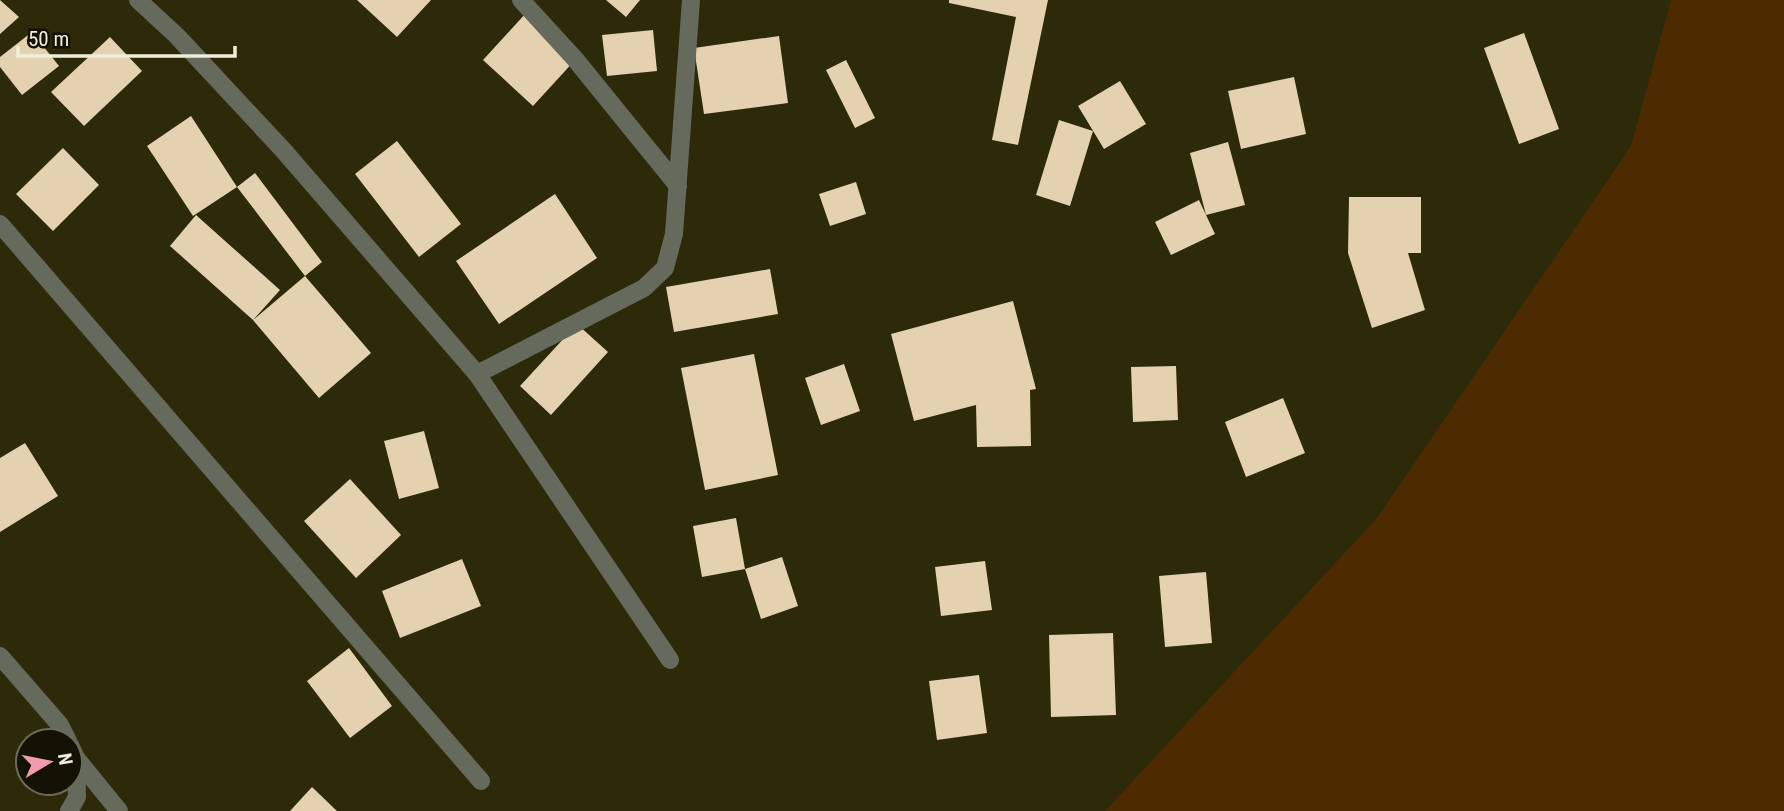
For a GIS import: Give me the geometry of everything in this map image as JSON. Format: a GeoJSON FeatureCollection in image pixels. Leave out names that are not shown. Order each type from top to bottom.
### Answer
{"type":"FeatureCollection","features":[{"type":"Feature","properties":{"kind":"street"},"geometry":{"type":"LineString","coordinates":[[138,0],[177,36],[284,152],[477,374],[670,660]]}},
{"type":"Feature","properties":{"kind":"street"},"geometry":{"type":"LineString","coordinates":[[522,0],[575,59],[678,186]]}},
{"type":"Feature","properties":{"kind":"street"},"geometry":{"type":"LineString","coordinates":[[477,374],[644,288],[665,268],[674,234],[691,0]]}},
{"type":"Feature","properties":{"kind":"street"},"geometry":{"type":"LineString","coordinates":[[0,224],[481,781]]}},
{"type":"Feature","properties":{"kind":"street"},"geometry":{"type":"LineString","coordinates":[[0,656],[61,727]]}},
{"type":"Feature","properties":{"kind":"street"},"geometry":{"type":"LineString","coordinates":[[84,764],[119,811]]}},
{"type":"Feature","properties":{"kind":"shaded area"},"geometry":{"type":"Polygon","coordinates":[[[1671,0],[1784,0],[1784,811],[1105,811],[1377,518],[1631,146],[1671,0]]]}},
{"type":"Feature","properties":{"kind":"building"},"geometry":{"type":"Polygon","coordinates":[[[0,0],[19,17],[0,34],[0,0]]]}},
{"type":"Feature","properties":{"kind":"building"},"geometry":{"type":"Polygon","coordinates":[[[357,0],[431,0],[397,37],[357,0]]]}},
{"type":"Feature","properties":{"kind":"building"},"geometry":{"type":"Polygon","coordinates":[[[606,0],[640,0],[626,17],[606,0]]]}},
{"type":"Feature","properties":{"kind":"building"},"geometry":{"type":"Polygon","coordinates":[[[949,0],[1048,0],[1018,145],[992,140],[1016,17],[949,3],[949,0]]]}},
{"type":"Feature","properties":{"kind":"building"},"geometry":{"type":"Polygon","coordinates":[[[526,13],[576,59],[533,106],[483,60],[526,13]]]}},
{"type":"Feature","properties":{"kind":"building"},"geometry":{"type":"Polygon","coordinates":[[[653,30],[657,71],[607,76],[602,35],[653,30]]]}},
{"type":"Feature","properties":{"kind":"building"},"geometry":{"type":"Polygon","coordinates":[[[32,32],[59,66],[22,95],[0,67],[0,57],[32,32]]]}},
{"type":"Feature","properties":{"kind":"building"},"geometry":{"type":"Polygon","coordinates":[[[1524,33],[1559,129],[1519,144],[1484,48],[1524,33]]]}},
{"type":"Feature","properties":{"kind":"building"},"geometry":{"type":"Polygon","coordinates":[[[779,36],[788,103],[704,114],[694,48],[779,36]]]}},
{"type":"Feature","properties":{"kind":"building"},"geometry":{"type":"Polygon","coordinates":[[[110,37],[142,71],[84,126],[51,92],[110,37]]]}},
{"type":"Feature","properties":{"kind":"building"},"geometry":{"type":"Polygon","coordinates":[[[846,60],[875,118],[855,128],[826,70],[846,60]]]}},
{"type":"Feature","properties":{"kind":"building"},"geometry":{"type":"Polygon","coordinates":[[[1294,77],[1306,134],[1241,149],[1228,91],[1294,77]]]}},
{"type":"Feature","properties":{"kind":"building"},"geometry":{"type":"Polygon","coordinates":[[[1120,81],[1146,124],[1104,149],[1078,106],[1120,81]]]}},
{"type":"Feature","properties":{"kind":"building"},"geometry":{"type":"Polygon","coordinates":[[[191,116],[237,187],[193,216],[147,146],[191,116]]]}},
{"type":"Feature","properties":{"kind":"building"},"geometry":{"type":"Polygon","coordinates":[[[1059,120],[1093,131],[1070,206],[1036,195],[1059,120]]]}},
{"type":"Feature","properties":{"kind":"building"},"geometry":{"type":"Polygon","coordinates":[[[397,141],[461,224],[419,257],[355,174],[397,141]]]}},
{"type":"Feature","properties":{"kind":"building"},"geometry":{"type":"Polygon","coordinates":[[[1228,142],[1245,205],[1206,215],[1190,153],[1228,142]]]}},
{"type":"Feature","properties":{"kind":"building"},"geometry":{"type":"Polygon","coordinates":[[[63,148],[99,185],[53,231],[16,194],[63,148]]]}},
{"type":"Feature","properties":{"kind":"building"},"geometry":{"type":"Polygon","coordinates":[[[255,173],[322,262],[305,276],[237,187],[255,173]]]}},
{"type":"Feature","properties":{"kind":"building"},"geometry":{"type":"Polygon","coordinates":[[[856,182],[866,214],[830,226],[819,194],[856,182]]]}},
{"type":"Feature","properties":{"kind":"building"},"geometry":{"type":"Polygon","coordinates":[[[555,194],[597,258],[499,324],[456,261],[555,194]]]}},
{"type":"Feature","properties":{"kind":"building"},"geometry":{"type":"Polygon","coordinates":[[[1349,197],[1421,197],[1421,253],[1408,253],[1425,310],[1372,328],[1348,253],[1349,197]]]}},
{"type":"Feature","properties":{"kind":"building"},"geometry":{"type":"Polygon","coordinates":[[[1199,200],[1215,234],[1171,255],[1155,222],[1199,200]]]}},
{"type":"Feature","properties":{"kind":"building"},"geometry":{"type":"Polygon","coordinates":[[[196,215],[280,290],[253,320],[170,246],[196,215]]]}},
{"type":"Feature","properties":{"kind":"building"},"geometry":{"type":"Polygon","coordinates":[[[770,269],[778,314],[674,332],[666,287],[770,269]]]}},
{"type":"Feature","properties":{"kind":"building"},"geometry":{"type":"Polygon","coordinates":[[[305,276],[371,353],[319,398],[253,320],[305,276]]]}},
{"type":"Feature","properties":{"kind":"building"},"geometry":{"type":"Polygon","coordinates":[[[1013,301],[1036,389],[1030,390],[1031,446],[977,447],[976,405],[914,421],[891,334],[1013,301]]]}},
{"type":"Feature","properties":{"kind":"building"},"geometry":{"type":"Polygon","coordinates":[[[577,324],[608,352],[551,415],[520,386],[577,324]]]}},
{"type":"Feature","properties":{"kind":"building"},"geometry":{"type":"Polygon","coordinates":[[[754,354],[778,475],[705,490],[681,368],[754,354]]]}},
{"type":"Feature","properties":{"kind":"building"},"geometry":{"type":"Polygon","coordinates":[[[844,364],[860,411],[821,425],[805,378],[844,364]]]}},
{"type":"Feature","properties":{"kind":"building"},"geometry":{"type":"Polygon","coordinates":[[[1176,366],[1178,420],[1133,422],[1131,367],[1176,366]]]}},
{"type":"Feature","properties":{"kind":"building"},"geometry":{"type":"Polygon","coordinates":[[[1283,398],[1305,453],[1246,477],[1225,422],[1283,398]]]}},
{"type":"Feature","properties":{"kind":"building"},"geometry":{"type":"Polygon","coordinates":[[[424,431],[439,488],[399,499],[384,441],[424,431]]]}},
{"type":"Feature","properties":{"kind":"building"},"geometry":{"type":"Polygon","coordinates":[[[25,443],[58,496],[0,532],[0,458],[25,443]]]}},
{"type":"Feature","properties":{"kind":"building"},"geometry":{"type":"Polygon","coordinates":[[[350,479],[401,535],[356,578],[304,521],[350,479]]]}},
{"type":"Feature","properties":{"kind":"building"},"geometry":{"type":"Polygon","coordinates":[[[736,518],[745,569],[702,577],[693,526],[736,518]]]}},
{"type":"Feature","properties":{"kind":"building"},"geometry":{"type":"Polygon","coordinates":[[[782,557],[798,606],[761,619],[745,569],[782,557]]]}},
{"type":"Feature","properties":{"kind":"building"},"geometry":{"type":"Polygon","coordinates":[[[462,559],[481,606],[400,638],[382,591],[462,559]]]}},
{"type":"Feature","properties":{"kind":"building"},"geometry":{"type":"Polygon","coordinates":[[[985,561],[992,610],[941,616],[935,567],[985,561]]]}},
{"type":"Feature","properties":{"kind":"building"},"geometry":{"type":"Polygon","coordinates":[[[1206,572],[1212,643],[1165,647],[1159,576],[1206,572]]]}},
{"type":"Feature","properties":{"kind":"building"},"geometry":{"type":"Polygon","coordinates":[[[1113,633],[1116,715],[1051,717],[1049,635],[1113,633]]]}},
{"type":"Feature","properties":{"kind":"building"},"geometry":{"type":"Polygon","coordinates":[[[349,648],[392,706],[350,738],[307,681],[349,648]]]}},
{"type":"Feature","properties":{"kind":"building"},"geometry":{"type":"Polygon","coordinates":[[[979,675],[987,733],[937,740],[929,681],[979,675]]]}},
{"type":"Feature","properties":{"kind":"building"},"geometry":{"type":"Polygon","coordinates":[[[312,787],[337,811],[290,811],[312,787]]]}}]}
